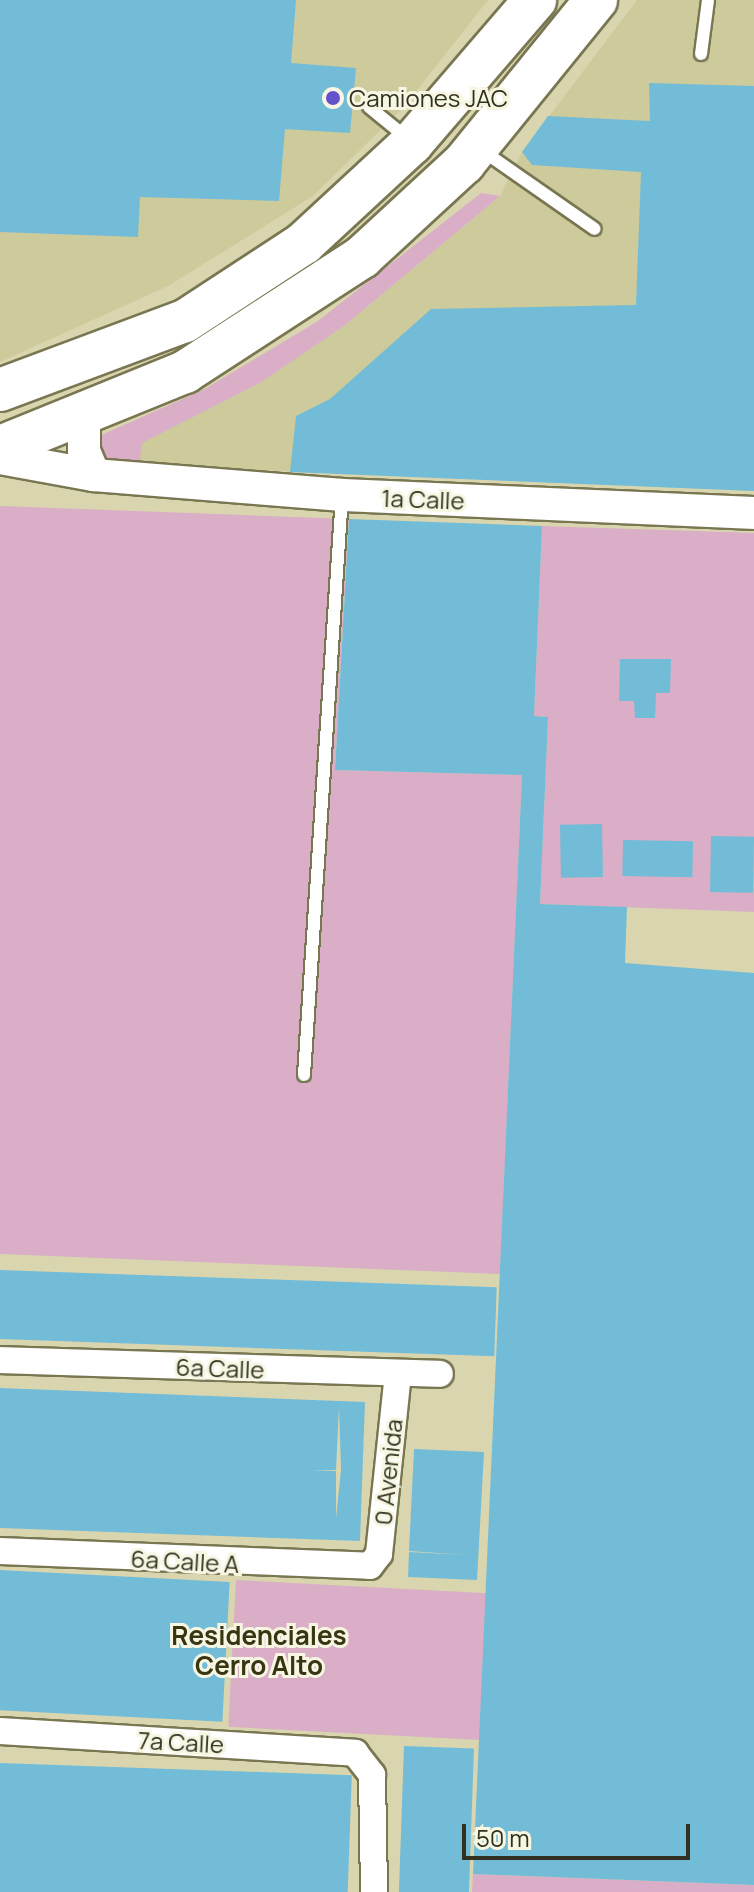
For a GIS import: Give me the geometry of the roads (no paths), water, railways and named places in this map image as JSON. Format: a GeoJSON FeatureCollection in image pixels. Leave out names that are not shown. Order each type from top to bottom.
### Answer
{"type":"FeatureCollection","features":[{"type":"Feature","properties":{"kind":"highway"},"geometry":{"type":"LineString","coordinates":[[0,390],[185,321],[304,243],[412,143],[535,0]]}},
{"type":"Feature","properties":{"kind":"highway"},"geometry":{"type":"LineString","coordinates":[[0,447],[84,416],[252,335],[362,257],[477,147],[596,0]]}},
{"type":"Feature","properties":{"kind":"street"},"geometry":{"type":"LineString","coordinates":[[84,416],[84,451],[94,475]]}},
{"type":"Feature","properties":{"kind":"street","name":"1a Calle"},"geometry":{"type":"LineString","coordinates":[[0,458],[94,475],[342,495],[754,513]]}},
{"type":"Feature","properties":{"kind":"street","name":"6a Calle"},"geometry":{"type":"LineString","coordinates":[[0,1360],[440,1374]]}},
{"type":"Feature","properties":{"kind":"street","name":"0 Avenida"},"geometry":{"type":"LineString","coordinates":[[370,1566],[379,1554],[398,1374]]}},
{"type":"Feature","properties":{"kind":"street","name":"6a Calle A"},"geometry":{"type":"LineString","coordinates":[[0,1551],[370,1566]]}},
{"type":"Feature","properties":{"kind":"street","name":"7a Calle"},"geometry":{"type":"LineString","coordinates":[[0,1731],[362,1756],[372,1775],[374,1892]]}},
{"type":"Feature","properties":{"kind":"lane"},"geometry":{"type":"LineString","coordinates":[[701,54],[708,0]]}},
{"type":"Feature","properties":{"kind":"lane"},"geometry":{"type":"LineString","coordinates":[[369,107],[412,143]]}},
{"type":"Feature","properties":{"kind":"lane"},"geometry":{"type":"LineString","coordinates":[[477,147],[595,229]]}},
{"type":"Feature","properties":{"kind":"lane"},"geometry":{"type":"LineString","coordinates":[[304,1075],[342,495]]}},
{"type":"Feature","properties":{"kind":"place","name":"Camiones JAC"},"geometry":{"type":"Point","coordinates":[333,98]}},
{"type":"Feature","properties":{"kind":"district","name":"Residenciales Cerro Alto"},"geometry":{"type":"Point","coordinates":[259,1651]}}]}
